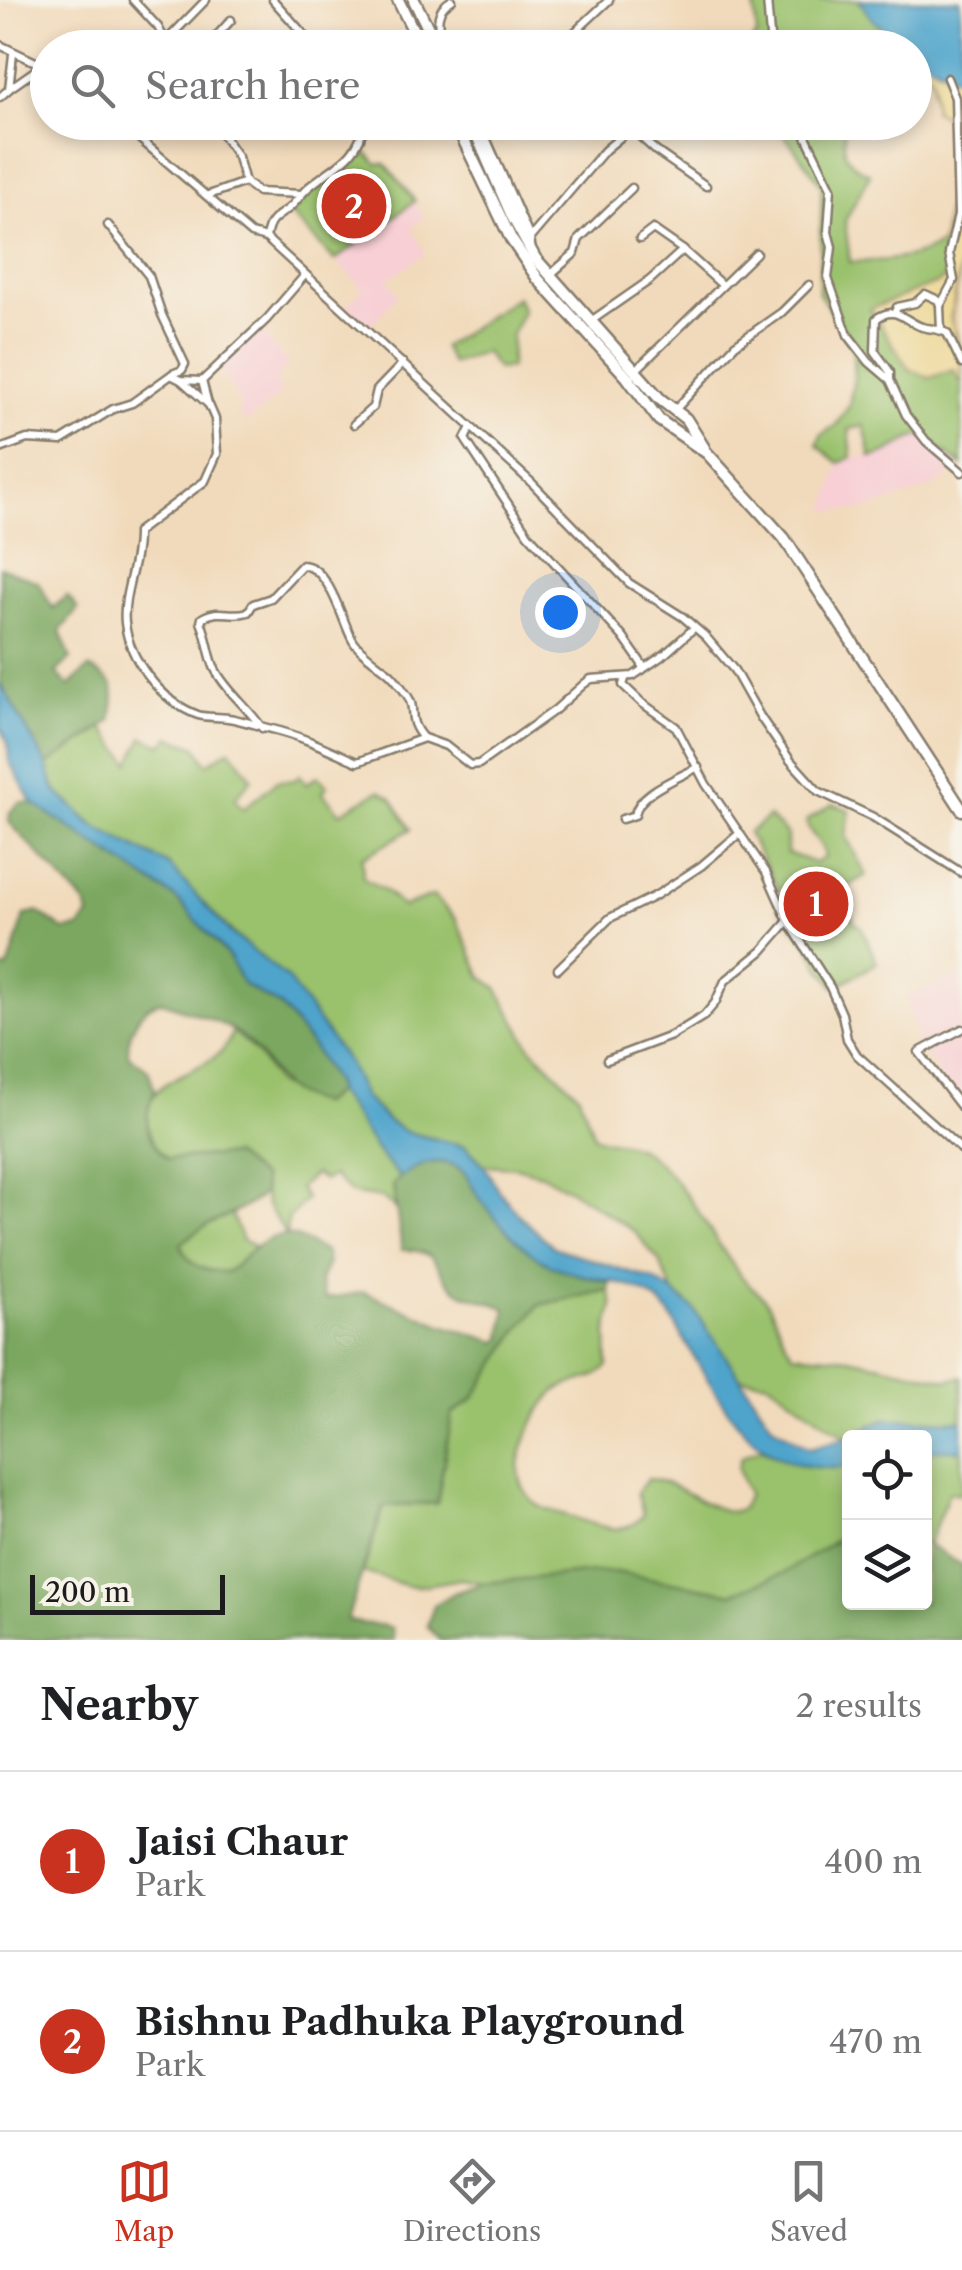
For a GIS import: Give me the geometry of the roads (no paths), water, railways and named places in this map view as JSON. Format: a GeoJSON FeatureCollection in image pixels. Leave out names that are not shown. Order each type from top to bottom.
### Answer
{"type":"FeatureCollection","features":[{"type":"Feature","properties":{"kind":"highway"},"geometry":{"type":"LineString","coordinates":[[398,0],[413,30]]}},
{"type":"Feature","properties":{"kind":"highway"},"geometry":{"type":"LineString","coordinates":[[414,0],[430,30]]}},
{"type":"Feature","properties":{"kind":"highway"},"geometry":{"type":"LineString","coordinates":[[464,140],[512,239],[538,279],[660,420],[707,453]]}},
{"type":"Feature","properties":{"kind":"highway"},"geometry":{"type":"LineString","coordinates":[[479,140],[531,251],[549,276],[665,404],[690,424],[707,453],[784,538],[962,810]]}},
{"type":"Feature","properties":{"kind":"street"},"geometry":{"type":"LineString","coordinates":[[134,0],[157,30]]}},
{"type":"Feature","properties":{"kind":"street"},"geometry":{"type":"LineString","coordinates":[[180,30],[206,0]]}},
{"type":"Feature","properties":{"kind":"street"},"geometry":{"type":"LineString","coordinates":[[273,0],[300,30]]}},
{"type":"Feature","properties":{"kind":"street"},"geometry":{"type":"LineString","coordinates":[[438,30],[437,15],[452,0]]}},
{"type":"Feature","properties":{"kind":"street"},"geometry":{"type":"LineString","coordinates":[[577,30],[608,0]]}},
{"type":"Feature","properties":{"kind":"street"},"geometry":{"type":"LineString","coordinates":[[768,0],[770,30]]}},
{"type":"Feature","properties":{"kind":"street"},"geometry":{"type":"LineString","coordinates":[[221,30],[230,20]]}},
{"type":"Feature","properties":{"kind":"street"},"geometry":{"type":"LineString","coordinates":[[0,45],[30,60]]}},
{"type":"Feature","properties":{"kind":"street"},"geometry":{"type":"LineString","coordinates":[[9,89],[13,54]]}},
{"type":"Feature","properties":{"kind":"street"},"geometry":{"type":"LineString","coordinates":[[0,96],[30,76]]}},
{"type":"Feature","properties":{"kind":"street"},"geometry":{"type":"LineString","coordinates":[[940,306],[954,280],[954,266],[948,253],[958,215],[955,98],[947,78]]}},
{"type":"Feature","properties":{"kind":"street"},"geometry":{"type":"LineString","coordinates":[[142,140],[251,234],[266,238],[471,426],[629,582],[706,637],[734,670],[760,718],[790,760],[818,791],[873,817],[962,873]]}},
{"type":"Feature","properties":{"kind":"street"},"geometry":{"type":"LineString","coordinates":[[227,140],[238,156],[245,182],[258,192],[301,194]]}},
{"type":"Feature","properties":{"kind":"street"},"geometry":{"type":"LineString","coordinates":[[266,238],[270,222],[340,166],[358,140]]}},
{"type":"Feature","properties":{"kind":"street"},"geometry":{"type":"LineString","coordinates":[[487,140],[530,238],[531,251]]}},
{"type":"Feature","properties":{"kind":"street"},"geometry":{"type":"LineString","coordinates":[[530,238],[613,140]]}},
{"type":"Feature","properties":{"kind":"street"},"geometry":{"type":"LineString","coordinates":[[645,140],[706,186]]}},
{"type":"Feature","properties":{"kind":"street"},"geometry":{"type":"LineString","coordinates":[[808,140],[831,188],[828,278],[848,335],[890,380],[906,415],[926,441],[962,472]]}},
{"type":"Feature","properties":{"kind":"street"},"geometry":{"type":"LineString","coordinates":[[208,195],[245,182]]}},
{"type":"Feature","properties":{"kind":"street"},"geometry":{"type":"LineString","coordinates":[[549,276],[576,253],[578,239],[632,188]]}},
{"type":"Feature","properties":{"kind":"street"},"geometry":{"type":"LineString","coordinates":[[0,449],[27,439],[61,441],[113,409],[132,403],[182,370],[185,364],[148,276],[108,225]]}},
{"type":"Feature","properties":{"kind":"street"},"geometry":{"type":"LineString","coordinates":[[640,239],[653,229],[722,285]]}},
{"type":"Feature","properties":{"kind":"street"},"geometry":{"type":"LineString","coordinates":[[590,321],[650,280],[683,250]]}},
{"type":"Feature","properties":{"kind":"street"},"geometry":{"type":"LineString","coordinates":[[635,371],[756,254]]}},
{"type":"Feature","properties":{"kind":"street"},"geometry":{"type":"LineString","coordinates":[[181,380],[202,381],[267,319],[304,276]]}},
{"type":"Feature","properties":{"kind":"street"},"geometry":{"type":"LineString","coordinates":[[675,410],[735,345],[782,312],[809,285]]}},
{"type":"Feature","properties":{"kind":"street"},"geometry":{"type":"LineString","coordinates":[[895,312],[897,307],[915,303],[925,294],[938,300],[942,330],[954,344],[962,364]]}},
{"type":"Feature","properties":{"kind":"street"},"geometry":{"type":"LineString","coordinates":[[890,380],[890,372],[874,351],[876,319],[895,312],[916,325],[942,330]]}},
{"type":"Feature","properties":{"kind":"street"},"geometry":{"type":"LineString","coordinates":[[354,424],[372,407],[378,390],[403,363]]}},
{"type":"Feature","properties":{"kind":"street"},"geometry":{"type":"LineString","coordinates":[[170,375],[209,405]]}},
{"type":"Feature","properties":{"kind":"street"},"geometry":{"type":"LineString","coordinates":[[202,381],[215,418],[217,440],[212,468],[204,480],[136,532],[138,555],[125,601],[125,622],[136,661],[168,696],[195,714],[236,719],[292,735],[362,763],[424,738]]}},
{"type":"Feature","properties":{"kind":"street"},"geometry":{"type":"LineString","coordinates":[[471,426],[465,438],[528,534],[623,637],[642,670]]}},
{"type":"Feature","properties":{"kind":"street"},"geometry":{"type":"LineString","coordinates":[[262,728],[217,672],[201,622],[218,610],[239,615],[248,612],[253,604],[271,598],[302,565],[320,572],[342,608],[352,642],[388,672],[410,699],[412,726],[424,738],[446,746],[470,765],[479,764],[591,680],[625,679],[694,628]]}},
{"type":"Feature","properties":{"kind":"street"},"geometry":{"type":"LineString","coordinates":[[625,679],[623,684],[642,703],[676,727],[766,872],[788,921],[830,987],[842,1014],[847,1039],[857,1055],[962,1150]]}},
{"type":"Feature","properties":{"kind":"street"},"geometry":{"type":"LineString","coordinates":[[622,819],[635,815],[643,798],[698,767]]}},
{"type":"Feature","properties":{"kind":"street"},"geometry":{"type":"LineString","coordinates":[[558,969],[610,918],[702,866],[740,832]]}},
{"type":"Feature","properties":{"kind":"street"},"geometry":{"type":"LineString","coordinates":[[607,1060],[671,1036],[704,1016],[726,981],[762,951],[788,921]]}},
{"type":"Feature","properties":{"kind":"street"},"geometry":{"type":"LineString","coordinates":[[962,1029],[919,1052],[962,1108]]}},
{"type":"Feature","properties":{"kind":"water"},"geometry":{"type":"Polygon","coordinates":[[[859,0],[960,0],[962,102],[957,78],[932,64],[932,30],[885,30],[859,0]]]}},
{"type":"Feature","properties":{"kind":"water"},"geometry":{"type":"Polygon","coordinates":[[[0,683],[47,765],[55,790],[94,826],[169,865],[230,932],[287,978],[348,1063],[364,1097],[388,1121],[406,1132],[465,1146],[484,1165],[521,1217],[553,1247],[654,1280],[673,1292],[693,1308],[773,1426],[810,1448],[842,1439],[842,1467],[791,1462],[768,1451],[732,1417],[663,1306],[638,1290],[563,1270],[539,1258],[502,1225],[456,1166],[434,1162],[400,1177],[374,1147],[336,1092],[313,1047],[281,1007],[243,984],[229,957],[177,899],[33,803],[9,761],[8,743],[0,727],[0,683]]]}},
{"type":"Feature","properties":{"kind":"water"},"geometry":{"type":"Polygon","coordinates":[[[885,1419],[962,1421],[962,1450],[932,1450],[932,1430],[862,1430],[885,1419]]]}},
{"type":"Feature","properties":{"kind":"place","name":"Bishnu Padhuka Playground"},"geometry":{"type":"Point","coordinates":[354,206]}},
{"type":"Feature","properties":{"kind":"place","name":"Jaisi Chaur"},"geometry":{"type":"Point","coordinates":[816,904]}}]}
